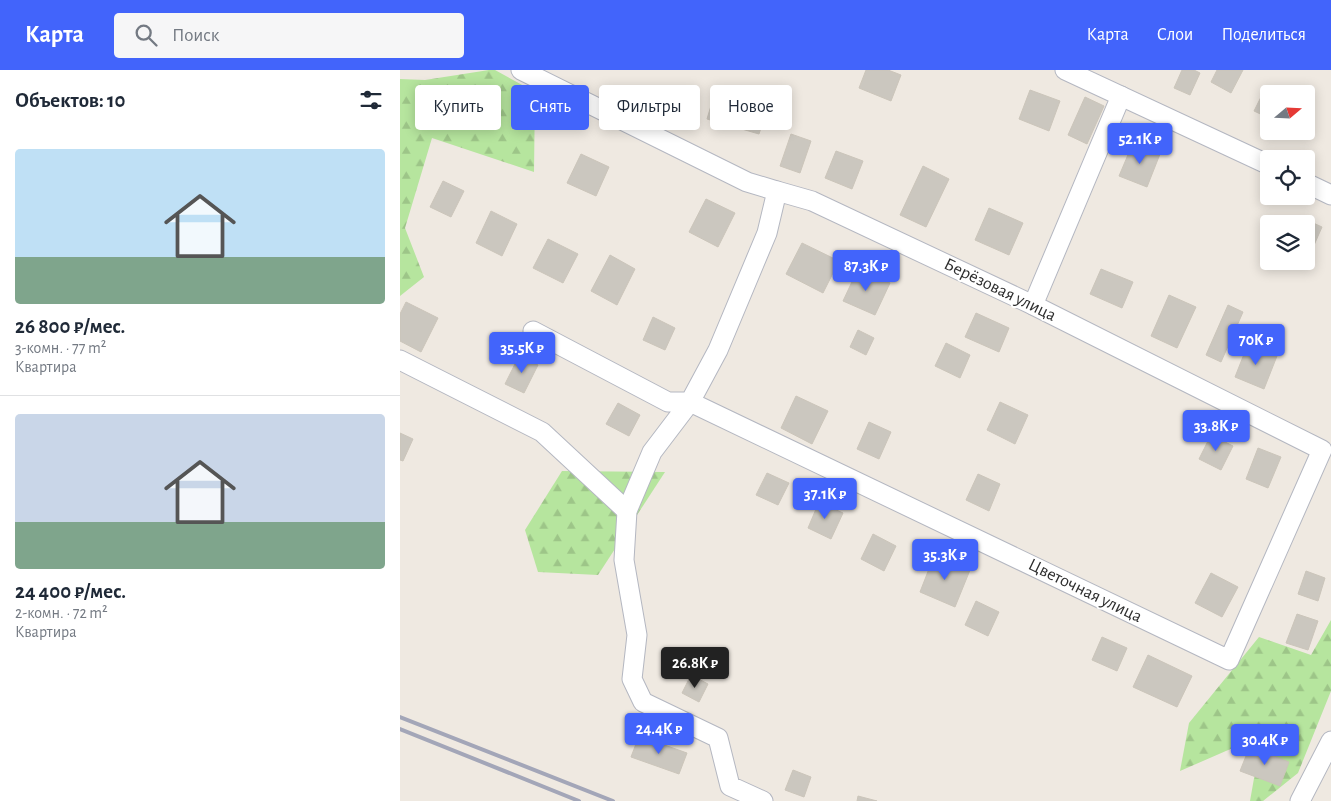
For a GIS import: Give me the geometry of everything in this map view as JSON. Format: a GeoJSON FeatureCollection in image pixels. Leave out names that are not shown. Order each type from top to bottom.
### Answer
{"type":"FeatureCollection","features":[{"type":"Feature","properties":{"kind":"street","name":"Берёзовая улица"},"geometry":{"type":"LineString","coordinates":[[521,70],[747,182],[812,201],[1032,305],[1322,450]]}},
{"type":"Feature","properties":{"kind":"street"},"geometry":{"type":"LineString","coordinates":[[1065,70],[1260,161]]}},
{"type":"Feature","properties":{"kind":"street"},"geometry":{"type":"LineString","coordinates":[[1032,305],[1121,96]]}},
{"type":"Feature","properties":{"kind":"street"},"geometry":{"type":"LineString","coordinates":[[1315,187],[1331,194]]}},
{"type":"Feature","properties":{"kind":"street"},"geometry":{"type":"LineString","coordinates":[[762,801],[730,786],[718,738],[643,702],[632,679],[637,635],[624,560],[627,511],[652,452],[690,402],[718,350],[767,233],[777,191]]}},
{"type":"Feature","properties":{"kind":"street"},"geometry":{"type":"LineString","coordinates":[[533,331],[668,402],[690,402]]}},
{"type":"Feature","properties":{"kind":"street"},"geometry":{"type":"LineString","coordinates":[[400,360],[542,432],[627,511]]}},
{"type":"Feature","properties":{"kind":"street","name":"Цветочная улица"},"geometry":{"type":"LineString","coordinates":[[690,402],[1230,660],[1322,450]]}},
{"type":"Feature","properties":{"kind":"street"},"geometry":{"type":"LineString","coordinates":[[1300,801],[1331,741]]}},
{"type":"Feature","properties":{"kind":"green space"},"geometry":{"type":"Polygon","coordinates":[[[495,70],[522,85],[511,85],[511,130],[535,130],[534,172],[432,138],[405,228],[424,277],[400,296],[400,79],[425,80],[495,70]]]}},
{"type":"Feature","properties":{"kind":"green space"},"geometry":{"type":"Polygon","coordinates":[[[562,471],[665,472],[598,575],[538,572],[525,530],[562,471]]]}},
{"type":"Feature","properties":{"kind":"green space"},"geometry":{"type":"Polygon","coordinates":[[[1331,620],[1331,691],[1298,773],[1263,801],[1250,801],[1256,767],[1242,744],[1180,771],[1189,723],[1259,637],[1311,655],[1331,620]]]}},
{"type":"Feature","properties":{"kind":"building"},"geometry":{"type":"Polygon","coordinates":[[[866,70],[888,70],[901,75],[891,101],[859,88],[866,70]]]}},
{"type":"Feature","properties":{"kind":"building"},"geometry":{"type":"Polygon","coordinates":[[[1182,70],[1194,70],[1200,73],[1190,95],[1174,88],[1182,70]]]}},
{"type":"Feature","properties":{"kind":"building"},"geometry":{"type":"Polygon","coordinates":[[[1217,70],[1243,70],[1231,93],[1211,82],[1217,70]]]}},
{"type":"Feature","properties":{"kind":"building"},"geometry":{"type":"Polygon","coordinates":[[[1030,90],[1060,101],[1049,131],[1019,119],[1030,90]]]}},
{"type":"Feature","properties":{"kind":"building"},"geometry":{"type":"Polygon","coordinates":[[[1085,97],[1104,106],[1087,144],[1068,135],[1085,97]]]}},
{"type":"Feature","properties":{"kind":"building"},"geometry":{"type":"Polygon","coordinates":[[[1260,99],[1260,114],[1254,111],[1260,99]]]}},
{"type":"Feature","properties":{"kind":"building"},"geometry":{"type":"Polygon","coordinates":[[[710,109],[710,120],[707,119],[710,109]]]}},
{"type":"Feature","properties":{"kind":"building"},"geometry":{"type":"Polygon","coordinates":[[[745,130],[760,130],[759,134],[745,130]]]}},
{"type":"Feature","properties":{"kind":"building"},"geometry":{"type":"Polygon","coordinates":[[[791,134],[811,141],[800,173],[780,166],[791,134]]]}},
{"type":"Feature","properties":{"kind":"building"},"geometry":{"type":"Polygon","coordinates":[[[1133,143],[1160,154],[1147,187],[1119,176],[1133,143]]]}},
{"type":"Feature","properties":{"kind":"building"},"geometry":{"type":"Polygon","coordinates":[[[836,151],[863,161],[852,189],[825,178],[836,151]]]}},
{"type":"Feature","properties":{"kind":"building"},"geometry":{"type":"Polygon","coordinates":[[[581,154],[609,167],[596,196],[567,183],[581,154]]]}},
{"type":"Feature","properties":{"kind":"building"},"geometry":{"type":"Polygon","coordinates":[[[923,166],[949,179],[926,227],[900,215],[923,166]]]}},
{"type":"Feature","properties":{"kind":"building"},"geometry":{"type":"Polygon","coordinates":[[[443,181],[464,191],[451,217],[430,207],[443,181]]]}},
{"type":"Feature","properties":{"kind":"building"},"geometry":{"type":"Polygon","coordinates":[[[706,199],[735,213],[718,247],[689,232],[706,199]]]}},
{"type":"Feature","properties":{"kind":"building"},"geometry":{"type":"Polygon","coordinates":[[[989,208],[1023,223],[1009,255],[975,240],[989,208]]]}},
{"type":"Feature","properties":{"kind":"building"},"geometry":{"type":"Polygon","coordinates":[[[491,211],[517,224],[502,256],[476,243],[491,211]]]}},
{"type":"Feature","properties":{"kind":"building"},"geometry":{"type":"Polygon","coordinates":[[[1315,224],[1322,227],[1315,243],[1315,224]]]}},
{"type":"Feature","properties":{"kind":"building"},"geometry":{"type":"Polygon","coordinates":[[[548,239],[578,254],[563,283],[533,268],[548,239]]]}},
{"type":"Feature","properties":{"kind":"building"},"geometry":{"type":"Polygon","coordinates":[[[802,243],[839,261],[823,293],[786,274],[802,243]]]}},
{"type":"Feature","properties":{"kind":"building"},"geometry":{"type":"Polygon","coordinates":[[[610,255],[635,269],[617,305],[591,291],[610,255]]]}},
{"type":"Feature","properties":{"kind":"building"},"geometry":{"type":"Polygon","coordinates":[[[858,269],[890,283],[875,315],[843,301],[858,269]]]}},
{"type":"Feature","properties":{"kind":"building"},"geometry":{"type":"Polygon","coordinates":[[[1101,269],[1133,282],[1122,308],[1090,294],[1101,269]]]}},
{"type":"Feature","properties":{"kind":"building"},"geometry":{"type":"Polygon","coordinates":[[[1169,295],[1196,307],[1177,348],[1151,336],[1169,295]]]}},
{"type":"Feature","properties":{"kind":"building"},"geometry":{"type":"Polygon","coordinates":[[[406,302],[438,318],[421,352],[400,341],[400,314],[406,302]]]}},
{"type":"Feature","properties":{"kind":"building"},"geometry":{"type":"Polygon","coordinates":[[[1228,305],[1243,312],[1221,362],[1206,355],[1228,305]]]}},
{"type":"Feature","properties":{"kind":"building"},"geometry":{"type":"Polygon","coordinates":[[[976,313],[1009,328],[999,352],[965,337],[976,313]]]}},
{"type":"Feature","properties":{"kind":"building"},"geometry":{"type":"Polygon","coordinates":[[[653,317],[675,328],[665,350],[643,340],[653,317]]]}},
{"type":"Feature","properties":{"kind":"building"},"geometry":{"type":"Polygon","coordinates":[[[858,330],[874,338],[866,355],[850,347],[858,330]]]}},
{"type":"Feature","properties":{"kind":"building"},"geometry":{"type":"Polygon","coordinates":[[[946,343],[970,355],[960,378],[935,366],[946,343]]]}},
{"type":"Feature","properties":{"kind":"building"},"geometry":{"type":"Polygon","coordinates":[[[1248,344],[1277,356],[1264,389],[1235,377],[1248,344]]]}},
{"type":"Feature","properties":{"kind":"building"},"geometry":{"type":"Polygon","coordinates":[[[519,356],[538,365],[524,393],[505,384],[519,356]]]}},
{"type":"Feature","properties":{"kind":"building"},"geometry":{"type":"Polygon","coordinates":[[[796,396],[828,411],[812,444],[781,428],[796,396]]]}},
{"type":"Feature","properties":{"kind":"building"},"geometry":{"type":"Polygon","coordinates":[[[1000,402],[1028,415],[1015,444],[987,430],[1000,402]]]}},
{"type":"Feature","properties":{"kind":"building"},"geometry":{"type":"Polygon","coordinates":[[[618,403],[640,415],[629,436],[606,424],[618,403]]]}},
{"type":"Feature","properties":{"kind":"building"},"geometry":{"type":"Polygon","coordinates":[[[869,422],[891,432],[879,459],[857,449],[869,422]]]}},
{"type":"Feature","properties":{"kind":"building"},"geometry":{"type":"Polygon","coordinates":[[[400,433],[413,439],[403,461],[400,460],[400,433]]]}},
{"type":"Feature","properties":{"kind":"building"},"geometry":{"type":"Polygon","coordinates":[[[1211,435],[1233,446],[1221,470],[1199,459],[1211,435]]]}},
{"type":"Feature","properties":{"kind":"building"},"geometry":{"type":"Polygon","coordinates":[[[1258,448],[1281,457],[1268,488],[1246,479],[1258,448]]]}},
{"type":"Feature","properties":{"kind":"building"},"geometry":{"type":"Polygon","coordinates":[[[767,473],[789,483],[778,505],[756,495],[767,473]]]}},
{"type":"Feature","properties":{"kind":"building"},"geometry":{"type":"Polygon","coordinates":[[[978,474],[1000,484],[989,511],[966,500],[978,474]]]}},
{"type":"Feature","properties":{"kind":"building"},"geometry":{"type":"Polygon","coordinates":[[[819,502],[843,513],[831,539],[808,528],[819,502]]]}},
{"type":"Feature","properties":{"kind":"building"},"geometry":{"type":"Polygon","coordinates":[[[873,534],[896,546],[884,571],[861,559],[873,534]]]}},
{"type":"Feature","properties":{"kind":"building"},"geometry":{"type":"Polygon","coordinates":[[[934,556],[970,570],[955,607],[920,592],[934,556]]]}},
{"type":"Feature","properties":{"kind":"building"},"geometry":{"type":"Polygon","coordinates":[[[1306,571],[1325,578],[1318,601],[1298,594],[1306,571]]]}},
{"type":"Feature","properties":{"kind":"building"},"geometry":{"type":"Polygon","coordinates":[[[1211,573],[1238,587],[1222,617],[1195,603],[1211,573]]]}},
{"type":"Feature","properties":{"kind":"building"},"geometry":{"type":"Polygon","coordinates":[[[976,601],[999,612],[988,636],[965,625],[976,601]]]}},
{"type":"Feature","properties":{"kind":"building"},"geometry":{"type":"Polygon","coordinates":[[[1297,614],[1318,621],[1308,650],[1286,643],[1297,614]]]}},
{"type":"Feature","properties":{"kind":"building"},"geometry":{"type":"Polygon","coordinates":[[[1102,637],[1127,648],[1117,671],[1092,660],[1102,637]]]}},
{"type":"Feature","properties":{"kind":"building"},"geometry":{"type":"Polygon","coordinates":[[[1148,655],[1192,676],[1177,707],[1133,687],[1148,655]]]}},
{"type":"Feature","properties":{"kind":"building"},"geometry":{"type":"Polygon","coordinates":[[[691,675],[708,684],[699,702],[682,693],[691,675]]]}},
{"type":"Feature","properties":{"kind":"building"},"geometry":{"type":"Polygon","coordinates":[[[639,736],[687,753],[679,774],[631,757],[639,736]]]}},
{"type":"Feature","properties":{"kind":"building"},"geometry":{"type":"Polygon","coordinates":[[[1250,746],[1289,762],[1280,786],[1240,771],[1250,746]]]}},
{"type":"Feature","properties":{"kind":"building"},"geometry":{"type":"Polygon","coordinates":[[[793,770],[811,777],[804,797],[785,790],[793,770]]]}},
{"type":"Feature","properties":{"kind":"building"},"geometry":{"type":"Polygon","coordinates":[[[858,796],[877,801],[857,801],[858,796]]]}},
{"type":"Feature","properties":{"kind":"railway"},"geometry":{"type":"LineString","coordinates":[[400,717],[613,801]]}},
{"type":"Feature","properties":{"kind":"railway"},"geometry":{"type":"LineString","coordinates":[[400,729],[579,801]]}}]}
